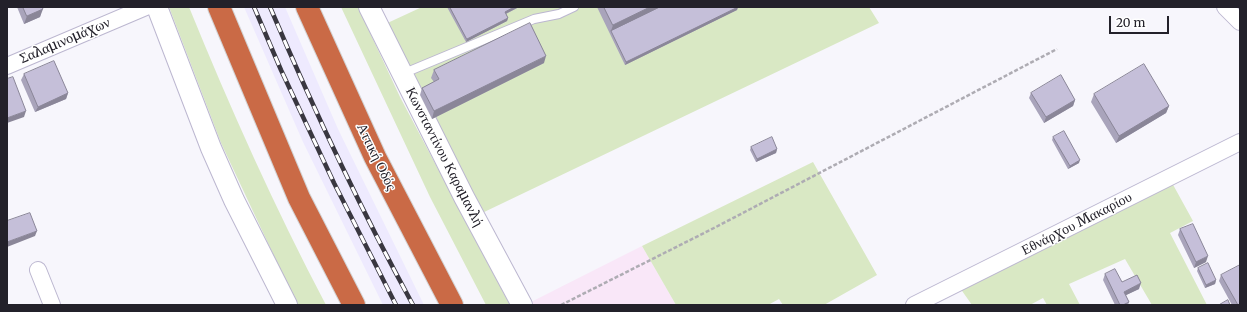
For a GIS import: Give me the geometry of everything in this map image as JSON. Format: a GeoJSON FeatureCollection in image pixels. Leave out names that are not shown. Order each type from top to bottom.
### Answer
{"type":"FeatureCollection","features":[{"type":"Feature","properties":{"kind":"highway"},"geometry":{"type":"LineString","coordinates":[[218,7],[299,198],[354,305]]}},
{"type":"Feature","properties":{"kind":"highway","name":"Αττική Οδός"},"geometry":{"type":"LineString","coordinates":[[307,7],[375,157],[452,305]]}},
{"type":"Feature","properties":{"kind":"street","name":"Σαλαμινομάχων"},"geometry":{"type":"LineString","coordinates":[[7,66],[146,7]]}},
{"type":"Feature","properties":{"kind":"street"},"geometry":{"type":"LineString","coordinates":[[157,7],[211,148],[234,200],[287,305]]}},
{"type":"Feature","properties":{"kind":"street","name":"Κωνσταντίνου Καραμανλή"},"geometry":{"type":"LineString","coordinates":[[369,7],[402,74],[522,305]]}},
{"type":"Feature","properties":{"kind":"street"},"geometry":{"type":"LineString","coordinates":[[1225,7],[1240,22]]}},
{"type":"Feature","properties":{"kind":"street","name":"Εθνάρχου Μακαρίου"},"geometry":{"type":"LineString","coordinates":[[914,305],[1240,142]]}},
{"type":"Feature","properties":{"kind":"street"},"geometry":{"type":"LineString","coordinates":[[38,270],[52,305]]}},
{"type":"Feature","properties":{"kind":"lane"},"geometry":{"type":"LineString","coordinates":[[402,74],[534,19],[559,14],[574,7]]}},
{"type":"Feature","properties":{"kind":"path"},"geometry":{"type":"LineString","coordinates":[[561,305],[714,228],[1057,49]]}},
{"type":"Feature","properties":{"kind":"shaded area"},"geometry":{"type":"Polygon","coordinates":[[[244,7],[285,7],[338,129],[424,305],[383,305],[303,142],[244,7]]]}},
{"type":"Feature","properties":{"kind":"shaded area"},"geometry":{"type":"Polygon","coordinates":[[[642,246],[676,305],[530,305],[529,303],[642,246]]]}},
{"type":"Feature","properties":{"kind":"green space"},"geometry":{"type":"Polygon","coordinates":[[[169,7],[189,7],[254,158],[326,305],[297,305],[221,143],[169,7]]]}},
{"type":"Feature","properties":{"kind":"green space"},"geometry":{"type":"Polygon","coordinates":[[[341,7],[358,7],[400,97],[510,305],[486,305],[430,197],[341,7]]]}},
{"type":"Feature","properties":{"kind":"green space"},"geometry":{"type":"Polygon","coordinates":[[[422,7],[869,7],[879,23],[480,214],[381,26],[422,7]]]}},
{"type":"Feature","properties":{"kind":"green space"},"geometry":{"type":"Polygon","coordinates":[[[813,162],[877,275],[824,305],[783,305],[779,299],[768,305],[676,305],[642,246],[813,162]]]}},
{"type":"Feature","properties":{"kind":"green space"},"geometry":{"type":"Polygon","coordinates":[[[1171,181],[1193,221],[1170,233],[1207,305],[1152,305],[1125,259],[1069,284],[1080,305],[1047,305],[1043,298],[1030,305],[972,305],[960,288],[1171,181]]]}},
{"type":"Feature","properties":{"kind":"building"},"geometry":{"type":"Polygon","coordinates":[[[23,7],[42,7],[43,9],[27,16],[23,7]]]}},
{"type":"Feature","properties":{"kind":"building"},"geometry":{"type":"Polygon","coordinates":[[[450,7],[514,7],[505,12],[508,18],[467,39],[450,7]]]}},
{"type":"Feature","properties":{"kind":"building"},"geometry":{"type":"Polygon","coordinates":[[[604,7],[650,7],[613,25],[604,7]]]}},
{"type":"Feature","properties":{"kind":"building"},"geometry":{"type":"Polygon","coordinates":[[[660,7],[738,7],[626,62],[611,31],[660,7]]]}},
{"type":"Feature","properties":{"kind":"building"},"geometry":{"type":"Polygon","coordinates":[[[530,23],[546,56],[434,111],[422,88],[439,79],[434,70],[530,23]]]}},
{"type":"Feature","properties":{"kind":"building"},"geometry":{"type":"Polygon","coordinates":[[[54,61],[68,93],[38,107],[24,74],[54,61]]]}},
{"type":"Feature","properties":{"kind":"building"},"geometry":{"type":"Polygon","coordinates":[[[1144,64],[1169,106],[1119,136],[1094,94],[1144,64]]]}},
{"type":"Feature","properties":{"kind":"building"},"geometry":{"type":"Polygon","coordinates":[[[1061,75],[1075,100],[1046,117],[1031,93],[1061,75]]]}},
{"type":"Feature","properties":{"kind":"building"},"geometry":{"type":"Polygon","coordinates":[[[13,77],[26,111],[7,118],[7,79],[13,77]]]}},
{"type":"Feature","properties":{"kind":"building"},"geometry":{"type":"Polygon","coordinates":[[[1064,131],[1080,160],[1070,166],[1053,137],[1064,131]]]}},
{"type":"Feature","properties":{"kind":"building"},"geometry":{"type":"Polygon","coordinates":[[[772,137],[777,149],[757,159],[751,147],[772,137]]]}},
{"type":"Feature","properties":{"kind":"building"},"geometry":{"type":"Polygon","coordinates":[[[30,213],[37,231],[7,242],[7,221],[30,213]]]}},
{"type":"Feature","properties":{"kind":"building"},"geometry":{"type":"Polygon","coordinates":[[[1193,224],[1208,256],[1196,262],[1180,229],[1193,224]]]}},
{"type":"Feature","properties":{"kind":"building"},"geometry":{"type":"Polygon","coordinates":[[[1208,263],[1216,280],[1206,285],[1198,268],[1208,263]]]}},
{"type":"Feature","properties":{"kind":"building"},"geometry":{"type":"Polygon","coordinates":[[[1240,265],[1240,305],[1238,305],[1221,275],[1240,265]]]}},
{"type":"Feature","properties":{"kind":"building"},"geometry":{"type":"Polygon","coordinates":[[[1115,269],[1122,282],[1137,275],[1141,283],[1124,292],[1129,302],[1123,305],[1120,305],[1105,274],[1115,269]]]}},
{"type":"Feature","properties":{"kind":"building"},"geometry":{"type":"Polygon","coordinates":[[[1228,300],[1230,305],[1219,305],[1228,300]]]}},
{"type":"Feature","properties":{"kind":"railway"},"geometry":{"type":"LineString","coordinates":[[254,7],[281,70],[334,183],[396,305]]}},
{"type":"Feature","properties":{"kind":"railway"},"geometry":{"type":"LineString","coordinates":[[270,7],[338,158],[374,232],[413,305]]}}]}
